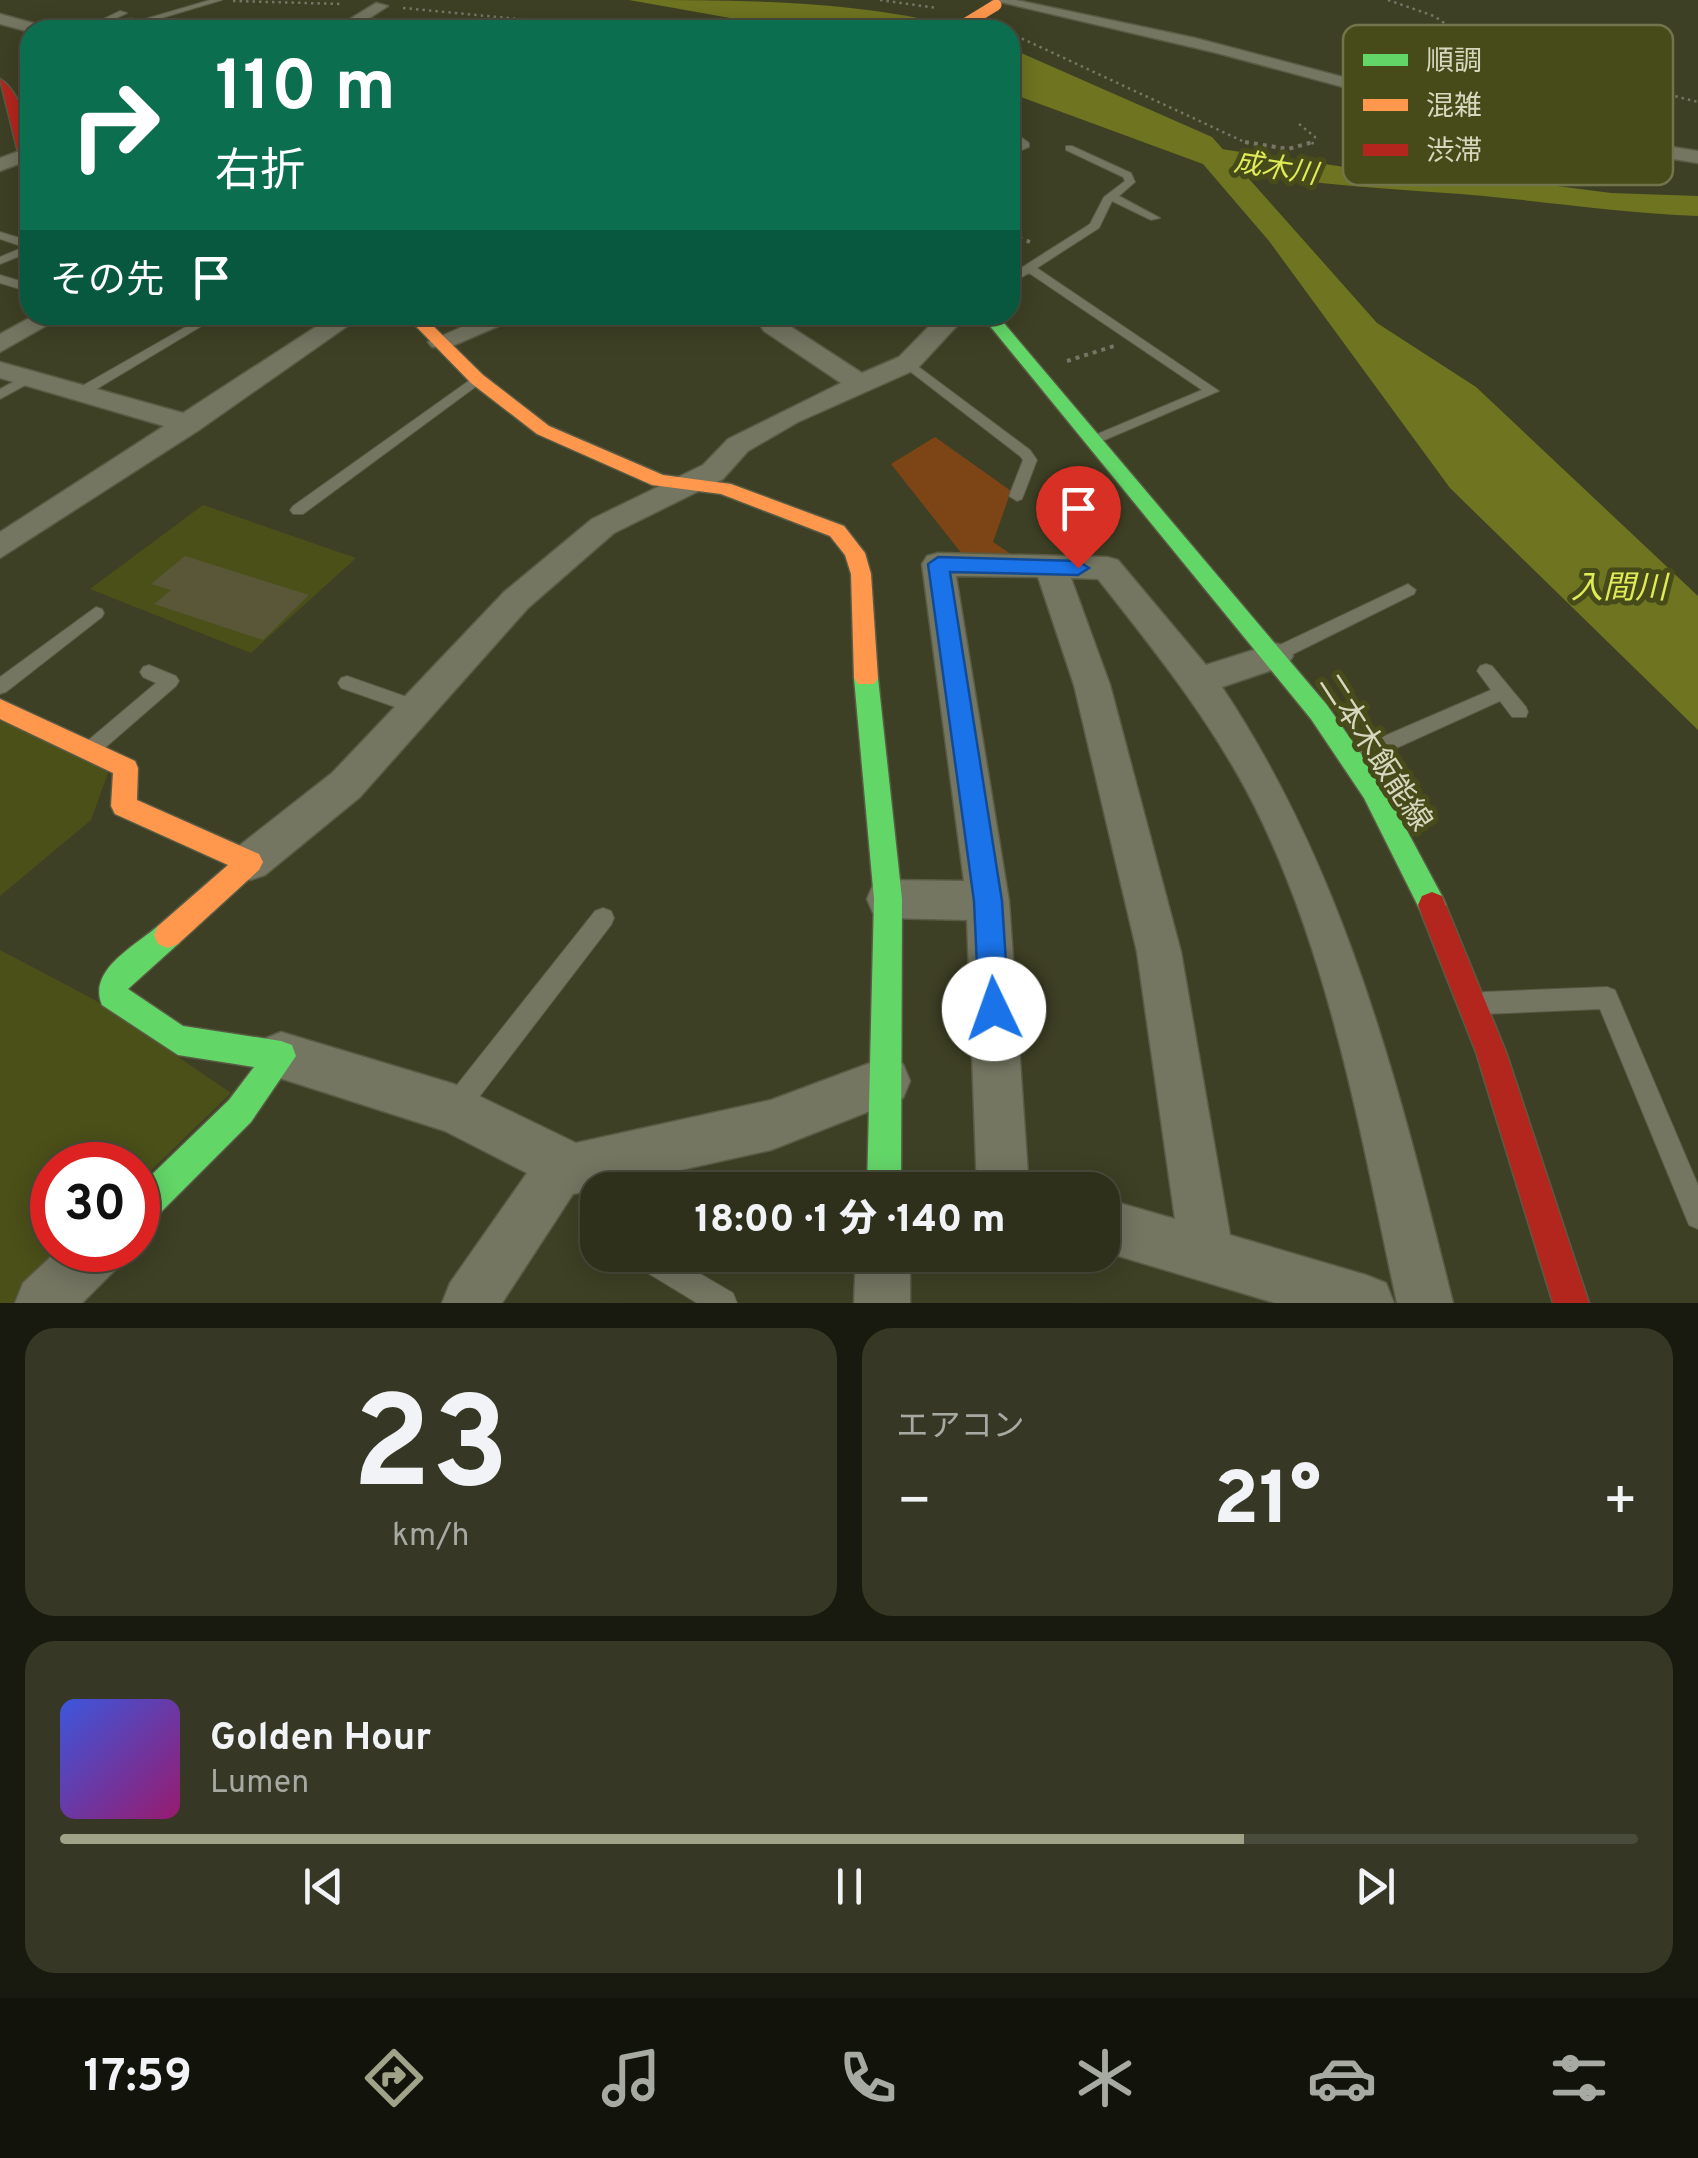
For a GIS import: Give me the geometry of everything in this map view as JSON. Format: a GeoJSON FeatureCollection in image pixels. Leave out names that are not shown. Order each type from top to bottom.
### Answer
{"type":"FeatureCollection","features":[{"type":"Feature","properties":{"kind":"street"},"geometry":{"type":"LineString","coordinates":[[952,20],[1000,2],[1191,41],[1343,83]]}},
{"type":"Feature","properties":{"kind":"street"},"geometry":{"type":"LineString","coordinates":[[358,20],[382,6]]}},
{"type":"Feature","properties":{"kind":"street"},"geometry":{"type":"LineString","coordinates":[[122,20],[131,20]]}},
{"type":"Feature","properties":{"kind":"street"},"geometry":{"type":"LineString","coordinates":[[0,82],[12,93],[9,124]]}},
{"type":"Feature","properties":{"kind":"street"},"geometry":{"type":"LineString","coordinates":[[1673,154],[1698,156]]}},
{"type":"Feature","properties":{"kind":"street"},"geometry":{"type":"LineString","coordinates":[[0,547],[336,325]]}},
{"type":"Feature","properties":{"kind":"street"},"geometry":{"type":"LineString","coordinates":[[423,325],[511,409],[576,447],[659,481],[724,488],[806,517],[837,531],[855,553],[861,574],[865,668],[888,899],[884,1172]]}},
{"type":"Feature","properties":{"kind":"street"},"geometry":{"type":"LineString","coordinates":[[441,342],[486,325]]}},
{"type":"Feature","properties":{"kind":"street"},"geometry":{"type":"LineString","coordinates":[[772,325],[859,382]]}},
{"type":"Feature","properties":{"kind":"street"},"geometry":{"type":"LineString","coordinates":[[886,1081],[772,1125],[575,1169],[454,1109],[282,1056],[178,1040],[112,995],[112,984],[121,972],[346,784],[516,600],[593,534],[713,472],[755,434],[859,382],[908,363],[942,325]]}},
{"type":"Feature","properties":{"kind":"street","name":"二本木飯能線"},"geometry":{"type":"LineString","coordinates":[[997,325],[1275,656],[1351,759],[1408,855],[1499,1070],[1571,1303]]}},
{"type":"Feature","properties":{"kind":"street"},"geometry":{"type":"LineString","coordinates":[[0,344],[13,327]]}},
{"type":"Feature","properties":{"kind":"street"},"geometry":{"type":"LineString","coordinates":[[0,370],[189,424]]}},
{"type":"Feature","properties":{"kind":"street"},"geometry":{"type":"LineString","coordinates":[[1003,1172],[988,901],[938,564],[1106,568],[1199,681],[1276,809],[1336,959],[1372,1081],[1425,1303]]}},
{"type":"Feature","properties":{"kind":"street"},"geometry":{"type":"LineString","coordinates":[[1050,568],[1092,685],[1159,952],[1207,1256]]}},
{"type":"Feature","properties":{"kind":"street"},"geometry":{"type":"LineString","coordinates":[[1199,681],[1275,656]]}},
{"type":"Feature","properties":{"kind":"street"},"geometry":{"type":"LineString","coordinates":[[0,708],[91,748],[126,768],[124,806],[250,862]]}},
{"type":"Feature","properties":{"kind":"street"},"geometry":{"type":"LineString","coordinates":[[888,899],[988,901]]}},
{"type":"Feature","properties":{"kind":"street"},"geometry":{"type":"LineString","coordinates":[[160,1189],[240,1111],[282,1056]]}},
{"type":"Feature","properties":{"kind":"street"},"geometry":{"type":"LineString","coordinates":[[470,1303],[563,1164]]}},
{"type":"Feature","properties":{"kind":"street"},"geometry":{"type":"LineString","coordinates":[[1120,1229],[1366,1303]]}},
{"type":"Feature","properties":{"kind":"street"},"geometry":{"type":"LineString","coordinates":[[43,1303],[75,1272]]}},
{"type":"Feature","properties":{"kind":"street"},"geometry":{"type":"LineString","coordinates":[[882,1303],[883,1272]]}},
{"type":"Feature","properties":{"kind":"lane"},"geometry":{"type":"LineString","coordinates":[[127,19],[218,0]]}},
{"type":"Feature","properties":{"kind":"lane"},"geometry":{"type":"LineString","coordinates":[[1020,273],[1096,226],[1111,196],[1130,182],[1127,175],[1068,148]]}},
{"type":"Feature","properties":{"kind":"lane"},"geometry":{"type":"LineString","coordinates":[[1111,196],[1155,218]]}},
{"type":"Feature","properties":{"kind":"lane"},"geometry":{"type":"LineString","coordinates":[[1028,268],[1212,391],[1093,441]]}},
{"type":"Feature","properties":{"kind":"lane"},"geometry":{"type":"LineString","coordinates":[[80,393],[197,325]]}},
{"type":"Feature","properties":{"kind":"lane"},"geometry":{"type":"LineString","coordinates":[[908,363],[1030,460],[1017,496]]}},
{"type":"Feature","properties":{"kind":"lane"},"geometry":{"type":"LineString","coordinates":[[0,395],[28,378]]}},
{"type":"Feature","properties":{"kind":"lane"},"geometry":{"type":"LineString","coordinates":[[298,510],[477,379]]}},
{"type":"Feature","properties":{"kind":"lane"},"geometry":{"type":"LineString","coordinates":[[1275,656],[1408,590]]}},
{"type":"Feature","properties":{"kind":"lane"},"geometry":{"type":"LineString","coordinates":[[0,687],[96,613]]}},
{"type":"Feature","properties":{"kind":"lane"},"geometry":{"type":"LineString","coordinates":[[1486,671],[1520,712]]}},
{"type":"Feature","properties":{"kind":"lane"},"geometry":{"type":"LineString","coordinates":[[91,748],[170,681],[149,672]]}},
{"type":"Feature","properties":{"kind":"lane"},"geometry":{"type":"LineString","coordinates":[[346,683],[418,708]]}},
{"type":"Feature","properties":{"kind":"lane"},"geometry":{"type":"LineString","coordinates":[[1351,759],[1503,692]]}},
{"type":"Feature","properties":{"kind":"lane"},"geometry":{"type":"LineString","coordinates":[[454,1109],[604,918]]}},
{"type":"Feature","properties":{"kind":"lane"},"geometry":{"type":"LineString","coordinates":[[1474,1004],[1607,998],[1698,1216]]}},
{"type":"Feature","properties":{"kind":"lane"},"geometry":{"type":"LineString","coordinates":[[671,1272],[723,1303]]}},
{"type":"Feature","properties":{"kind":"path"},"geometry":{"type":"LineString","coordinates":[[218,0],[382,6],[529,20]]}},
{"type":"Feature","properties":{"kind":"path"},"geometry":{"type":"LineString","coordinates":[[880,0],[952,20]]}},
{"type":"Feature","properties":{"kind":"path"},"geometry":{"type":"LineString","coordinates":[[1388,0],[1434,16],[1447,25]]}},
{"type":"Feature","properties":{"kind":"path"},"geometry":{"type":"LineString","coordinates":[[1020,38],[1254,146],[1288,149],[1312,145],[1315,137],[1299,124]]}},
{"type":"Feature","properties":{"kind":"path"},"geometry":{"type":"LineString","coordinates":[[1673,96],[1698,102]]}},
{"type":"Feature","properties":{"kind":"path"},"geometry":{"type":"LineString","coordinates":[[1035,370],[1136,340]]}},
{"type":"Feature","properties":{"kind":"shaded area"},"geometry":{"type":"Polygon","coordinates":[[[935,437],[1011,491],[993,542],[1018,559],[966,559],[891,464],[935,437]]]}},
{"type":"Feature","properties":{"kind":"shaded area"},"geometry":{"type":"Polygon","coordinates":[[[203,505],[356,558],[251,653],[90,589],[203,505]]]}},
{"type":"Feature","properties":{"kind":"shaded area"},"geometry":{"type":"Polygon","coordinates":[[[0,716],[109,770],[91,820],[0,896],[0,716]]]}},
{"type":"Feature","properties":{"kind":"shaded area"},"geometry":{"type":"Polygon","coordinates":[[[0,950],[93,999],[231,1093],[160,1162],[160,1142],[30,1142],[30,1272],[45,1272],[13,1303],[0,1303],[0,950]]]}},
{"type":"Feature","properties":{"kind":"water"},"geometry":{"type":"Polygon","coordinates":[[[629,0],[844,7],[928,20],[742,20],[629,0]]]}},
{"type":"Feature","properties":{"kind":"water","name":"入間川"},"geometry":{"type":"Polygon","coordinates":[[[1020,52],[1212,137],[1377,323],[1476,387],[1698,596],[1698,730],[1450,488],[1269,241],[1203,164],[1020,97],[1020,52]]]}},
{"type":"Feature","properties":{"kind":"building"},"geometry":{"type":"Polygon","coordinates":[[[185,556],[309,595],[263,640],[154,604],[171,590],[151,584],[185,556]]]}},
{"type":"Feature","properties":{"kind":"waterway","name":"成木川"},"geometry":{"type":"LineString","coordinates":[[1214,157],[1343,177]]}},
{"type":"Feature","properties":{"kind":"waterway","name":"成木川"},"geometry":{"type":"LineString","coordinates":[[1459,185],[1611,203],[1698,206]]}},
{"type":"Feature","properties":{"kind":"traffic: fast"},"geometry":{"type":"LineString","coordinates":[[997,325],[1319,712],[1373,791],[1432,905]]}},
{"type":"Feature","properties":{"kind":"traffic: fast"},"geometry":{"type":"LineString","coordinates":[[866,678],[888,899],[884,1172]]}},
{"type":"Feature","properties":{"kind":"traffic: fast"},"geometry":{"type":"LineString","coordinates":[[160,1189],[240,1111],[281,1056],[178,1040],[112,995],[112,984],[168,935]]}},
{"type":"Feature","properties":{"kind":"traffic: slow"},"geometry":{"type":"LineString","coordinates":[[971,20],[996,5]]}},
{"type":"Feature","properties":{"kind":"traffic: slow"},"geometry":{"type":"LineString","coordinates":[[423,325],[477,379],[543,430],[659,481],[724,488],[837,531],[855,553],[861,574],[866,678]]}},
{"type":"Feature","properties":{"kind":"traffic: slow"},"geometry":{"type":"LineString","coordinates":[[0,708],[126,768],[124,806],[250,862],[168,935]]}},
{"type":"Feature","properties":{"kind":"traffic: jam"},"geometry":{"type":"LineString","coordinates":[[0,82],[12,99],[20,137]]}},
{"type":"Feature","properties":{"kind":"traffic: jam"},"geometry":{"type":"LineString","coordinates":[[1432,905],[1491,1052],[1571,1303]]}},
{"type":"Feature","properties":{"kind":"route"},"geometry":{"type":"LineString","coordinates":[[994,1009],[988,901],[938,564],[1078,568]]}}]}
